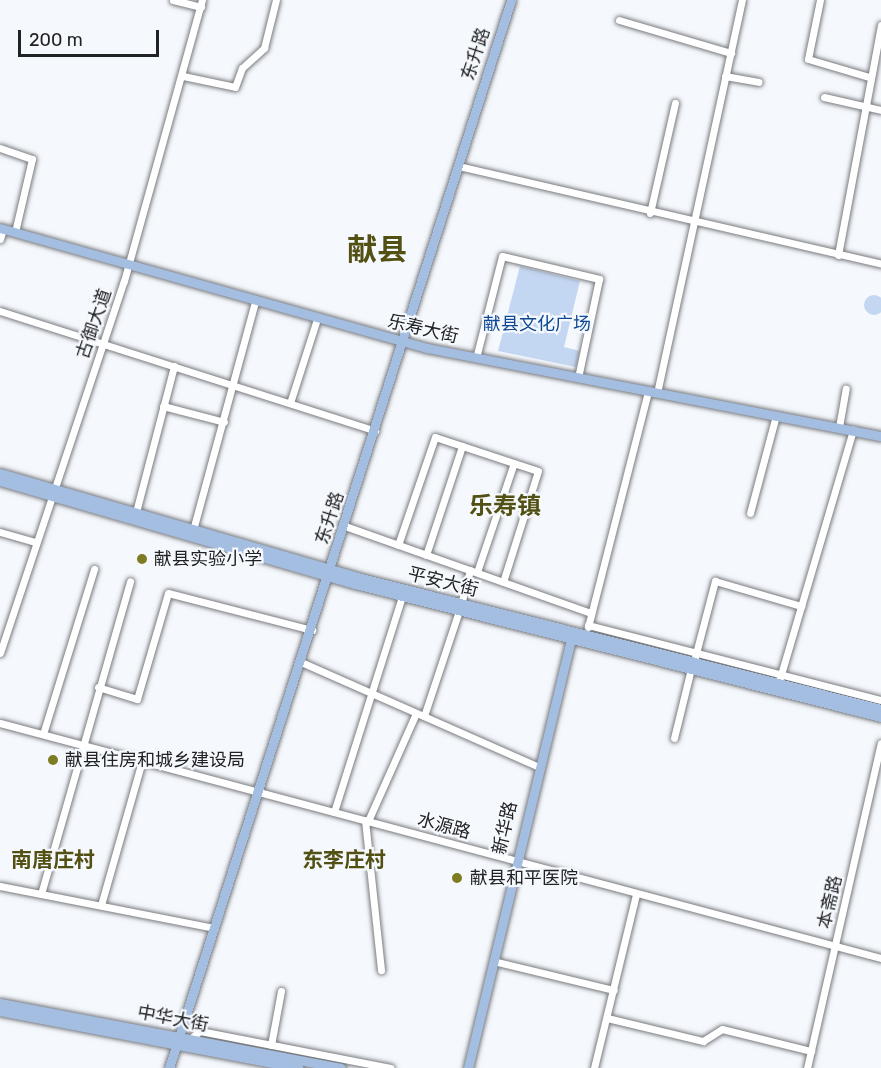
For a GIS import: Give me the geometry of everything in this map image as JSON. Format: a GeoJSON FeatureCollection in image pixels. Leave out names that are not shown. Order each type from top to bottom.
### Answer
{"type":"FeatureCollection","features":[{"type":"Feature","properties":{"kind":"main road","name":"东升路"},"geometry":{"type":"LineString","coordinates":[[174,1068],[215,928],[302,662],[511,0]]}},
{"type":"Feature","properties":{"kind":"main road","name":"乐寿大街"},"geometry":{"type":"LineString","coordinates":[[1,228],[255,302],[404,342],[881,436]]}},
{"type":"Feature","properties":{"kind":"main road","name":"平安大街"},"geometry":{"type":"LineString","coordinates":[[0,473],[53,492],[330,573],[577,636],[780,680],[881,709]]}},
{"type":"Feature","properties":{"kind":"main road","name":"平安大街"},"geometry":{"type":"LineString","coordinates":[[0,481],[135,512],[402,596],[460,607]]}},
{"type":"Feature","properties":{"kind":"main road","name":"新华路"},"geometry":{"type":"LineString","coordinates":[[474,1068],[537,766],[577,636]]}},
{"type":"Feature","properties":{"kind":"main road","name":"新华路"},"geometry":{"type":"LineString","coordinates":[[468,1068],[517,861],[577,636]]}},
{"type":"Feature","properties":{"kind":"main road","name":"平安大街"},"geometry":{"type":"LineString","coordinates":[[693,662],[881,717]]}},
{"type":"Feature","properties":{"kind":"main road","name":"中华大街"},"geometry":{"type":"LineString","coordinates":[[0,1003],[182,1040],[299,1068]]}},
{"type":"Feature","properties":{"kind":"main road","name":"中华大街"},"geometry":{"type":"LineString","coordinates":[[0,1011],[341,1068]]}},
{"type":"Feature","properties":{"kind":"main road","name":"东升路"},"geometry":{"type":"LineString","coordinates":[[169,1068],[182,1040]]}},
{"type":"Feature","properties":{"kind":"street"},"geometry":{"type":"LineString","coordinates":[[173,0],[201,4]]}},
{"type":"Feature","properties":{"kind":"street"},"geometry":{"type":"LineString","coordinates":[[183,76],[235,87],[242,68],[264,48],[276,0]]}},
{"type":"Feature","properties":{"kind":"street"},"geometry":{"type":"LineString","coordinates":[[577,636],[588,625],[652,392],[693,224],[742,0]]}},
{"type":"Feature","properties":{"kind":"street"},"geometry":{"type":"LineString","coordinates":[[820,0],[808,59],[868,77]]}},
{"type":"Feature","properties":{"kind":"street","name":"古御大道"},"geometry":{"type":"LineString","coordinates":[[0,653],[128,266],[183,76],[201,4]]}},
{"type":"Feature","properties":{"kind":"street"},"geometry":{"type":"LineString","coordinates":[[619,20],[731,53]]}},
{"type":"Feature","properties":{"kind":"street"},"geometry":{"type":"LineString","coordinates":[[838,255],[862,106],[881,25]]}},
{"type":"Feature","properties":{"kind":"street"},"geometry":{"type":"LineString","coordinates":[[725,76],[758,82]]}},
{"type":"Feature","properties":{"kind":"street"},"geometry":{"type":"LineString","coordinates":[[824,97],[881,110]]}},
{"type":"Feature","properties":{"kind":"street"},"geometry":{"type":"LineString","coordinates":[[650,213],[675,102]]}},
{"type":"Feature","properties":{"kind":"street"},"geometry":{"type":"LineString","coordinates":[[0,148],[32,159],[15,232]]}},
{"type":"Feature","properties":{"kind":"street"},"geometry":{"type":"LineString","coordinates":[[458,166],[693,224],[881,264]]}},
{"type":"Feature","properties":{"kind":"street"},"geometry":{"type":"LineString","coordinates":[[0,239],[1,228]]}},
{"type":"Feature","properties":{"kind":"street"},"geometry":{"type":"LineString","coordinates":[[476,358],[502,256],[599,279],[578,378]]}},
{"type":"Feature","properties":{"kind":"street"},"geometry":{"type":"LineString","coordinates":[[193,530],[255,302]]}},
{"type":"Feature","properties":{"kind":"street"},"geometry":{"type":"LineString","coordinates":[[0,311],[375,431]]}},
{"type":"Feature","properties":{"kind":"street"},"geometry":{"type":"LineString","coordinates":[[290,403],[317,319]]}},
{"type":"Feature","properties":{"kind":"street"},"geometry":{"type":"LineString","coordinates":[[135,512],[174,366]]}},
{"type":"Feature","properties":{"kind":"street"},"geometry":{"type":"LineString","coordinates":[[839,427],[846,388]]}},
{"type":"Feature","properties":{"kind":"street"},"geometry":{"type":"LineString","coordinates":[[163,406],[224,422]]}},
{"type":"Feature","properties":{"kind":"street"},"geometry":{"type":"LineString","coordinates":[[750,513],[776,415]]}},
{"type":"Feature","properties":{"kind":"street"},"geometry":{"type":"LineString","coordinates":[[853,430],[780,680],[881,700]]}},
{"type":"Feature","properties":{"kind":"street"},"geometry":{"type":"LineString","coordinates":[[398,545],[435,437],[538,471],[503,582]]}},
{"type":"Feature","properties":{"kind":"street"},"geometry":{"type":"LineString","coordinates":[[426,555],[462,446]]}},
{"type":"Feature","properties":{"kind":"street"},"geometry":{"type":"LineString","coordinates":[[424,716],[460,607],[514,463]]}},
{"type":"Feature","properties":{"kind":"street"},"geometry":{"type":"LineString","coordinates":[[345,526],[591,613]]}},
{"type":"Feature","properties":{"kind":"street"},"geometry":{"type":"LineString","coordinates":[[0,532],[36,542]]}},
{"type":"Feature","properties":{"kind":"street"},"geometry":{"type":"LineString","coordinates":[[43,734],[94,569]]}},
{"type":"Feature","properties":{"kind":"street"},"geometry":{"type":"LineString","coordinates":[[41,894],[81,744],[130,581]]}},
{"type":"Feature","properties":{"kind":"street"},"geometry":{"type":"LineString","coordinates":[[674,738],[716,581],[801,606]]}},
{"type":"Feature","properties":{"kind":"street"},"geometry":{"type":"LineString","coordinates":[[98,687],[137,699],[168,593],[312,630]]}},
{"type":"Feature","properties":{"kind":"street"},"geometry":{"type":"LineString","coordinates":[[334,812],[374,694],[402,596]]}},
{"type":"Feature","properties":{"kind":"street"},"geometry":{"type":"LineString","coordinates":[[588,625],[693,662]]}},
{"type":"Feature","properties":{"kind":"street"},"geometry":{"type":"LineString","coordinates":[[302,662],[537,766]]}},
{"type":"Feature","properties":{"kind":"street"},"geometry":{"type":"LineString","coordinates":[[381,969],[367,821],[416,713]]}},
{"type":"Feature","properties":{"kind":"street","name":"水源路"},"geometry":{"type":"LineString","coordinates":[[0,723],[881,958]]}},
{"type":"Feature","properties":{"kind":"street","name":"本斋路"},"geometry":{"type":"LineString","coordinates":[[807,1068],[881,744]]}},
{"type":"Feature","properties":{"kind":"street"},"geometry":{"type":"LineString","coordinates":[[101,905],[142,761]]}},
{"type":"Feature","properties":{"kind":"street"},"geometry":{"type":"LineString","coordinates":[[0,885],[215,928]]}},
{"type":"Feature","properties":{"kind":"street"},"geometry":{"type":"LineString","coordinates":[[594,1068],[636,894]]}},
{"type":"Feature","properties":{"kind":"street"},"geometry":{"type":"LineString","coordinates":[[497,962],[614,990]]}},
{"type":"Feature","properties":{"kind":"street"},"geometry":{"type":"LineString","coordinates":[[271,1045],[281,991]]}},
{"type":"Feature","properties":{"kind":"street"},"geometry":{"type":"LineString","coordinates":[[607,1018],[703,1041],[722,1029],[811,1052]]}},
{"type":"Feature","properties":{"kind":"street"},"geometry":{"type":"LineString","coordinates":[[182,1040],[200,1031],[390,1068]]}},
{"type":"Feature","properties":{"kind":"green space","name":"献县文化广场"},"geometry":{"type":"Polygon","coordinates":[[[520,266],[580,281],[564,347],[580,351],[576,367],[498,351],[520,266]]]}},
{"type":"Feature","properties":{"kind":"green space"},"geometry":{"type":"Polygon","coordinates":[[[874,295],[881,298],[884,305],[881,312],[874,315],[867,312],[864,305],[867,298],[874,295]]]}},
{"type":"Feature","properties":{"kind":"place","name":"献县实验小学"},"geometry":{"type":"Point","coordinates":[142,559]}},
{"type":"Feature","properties":{"kind":"place","name":"献县住房和城乡建设局"},"geometry":{"type":"Point","coordinates":[53,760]}},
{"type":"Feature","properties":{"kind":"place","name":"献县和平医院"},"geometry":{"type":"Point","coordinates":[457,878]}},
{"type":"Feature","properties":{"kind":"district","name":"献县"},"geometry":{"type":"Point","coordinates":[377,250]}},
{"type":"Feature","properties":{"kind":"district","name":"乐寿镇"},"geometry":{"type":"Point","coordinates":[505,507]}},
{"type":"Feature","properties":{"kind":"district","name":"南唐庄村"},"geometry":{"type":"Point","coordinates":[53,860]}},
{"type":"Feature","properties":{"kind":"district","name":"东李庄村"},"geometry":{"type":"Point","coordinates":[344,860]}}]}
